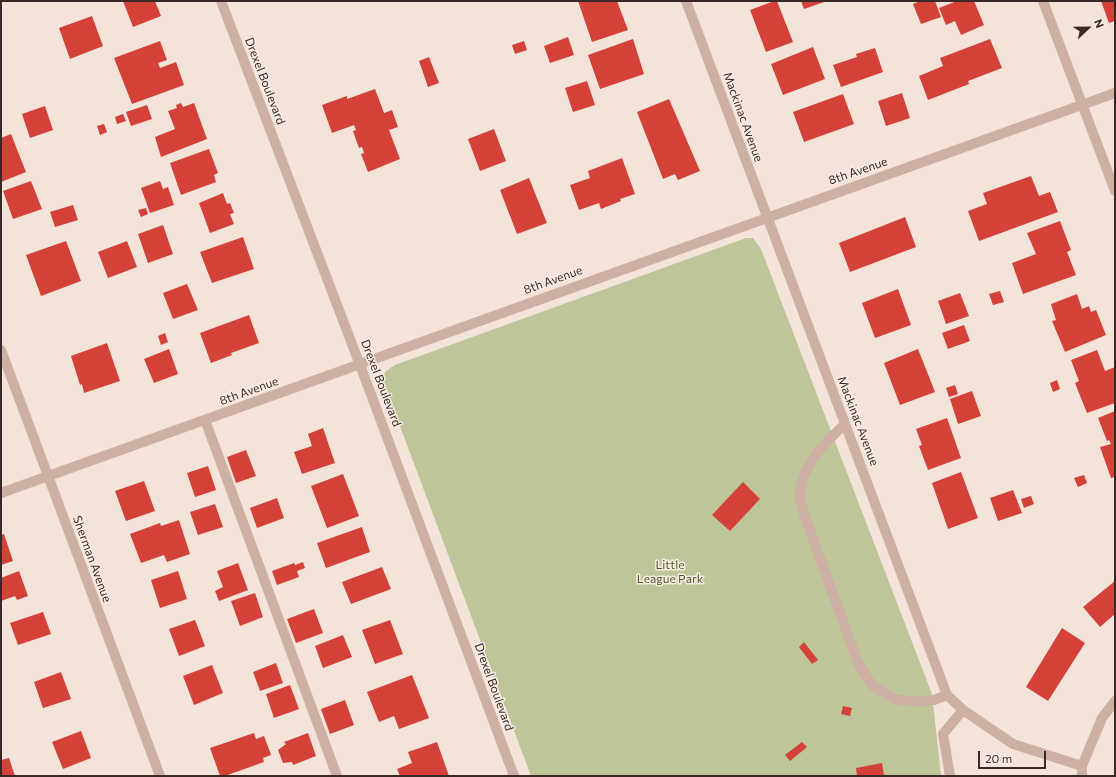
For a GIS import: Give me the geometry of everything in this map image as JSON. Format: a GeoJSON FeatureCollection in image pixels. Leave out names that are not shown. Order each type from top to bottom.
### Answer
{"type":"FeatureCollection","features":[{"type":"Feature","properties":{"kind":"street","name":"Drexel Boulevard"},"geometry":{"type":"LineString","coordinates":[[221,1],[360,365],[514,776]]}},
{"type":"Feature","properties":{"kind":"street","name":"Mackinac Avenue"},"geometry":{"type":"LineString","coordinates":[[686,1],[766,217],[947,694],[963,710],[1013,744],[1082,771]]}},
{"type":"Feature","properties":{"kind":"street"},"geometry":{"type":"LineString","coordinates":[[1043,1],[1115,191]]}},
{"type":"Feature","properties":{"kind":"street","name":"8th Avenue"},"geometry":{"type":"LineString","coordinates":[[1,493],[360,365],[766,217],[1115,93]]}},
{"type":"Feature","properties":{"kind":"street","name":"Sherman Avenue"},"geometry":{"type":"LineString","coordinates":[[1,350],[160,776]]}},
{"type":"Feature","properties":{"kind":"street"},"geometry":{"type":"LineString","coordinates":[[205,420],[337,776]]}},
{"type":"Feature","properties":{"kind":"street"},"geometry":{"type":"LineString","coordinates":[[845,424],[824,444],[813,459],[804,474],[800,494],[805,517],[858,662],[871,684],[894,700],[917,702],[934,700],[947,694]]}},
{"type":"Feature","properties":{"kind":"street"},"geometry":{"type":"LineString","coordinates":[[1082,771],[1102,718],[1115,701]]}},
{"type":"Feature","properties":{"kind":"street"},"geometry":{"type":"LineString","coordinates":[[950,776],[943,734],[963,710]]}},
{"type":"Feature","properties":{"kind":"green space","name":"Little League Park"},"geometry":{"type":"Polygon","coordinates":[[[746,238],[753,238],[761,249],[932,694],[941,776],[531,776],[382,378],[386,371],[395,365],[746,238]]]}},
{"type":"Feature","properties":{"kind":"building"},"geometry":{"type":"Polygon","coordinates":[[[123,1],[155,1],[161,16],[133,27],[123,1]]]}},
{"type":"Feature","properties":{"kind":"building"},"geometry":{"type":"Polygon","coordinates":[[[578,1],[617,1],[628,30],[592,42],[578,1]]]}},
{"type":"Feature","properties":{"kind":"building"},"geometry":{"type":"Polygon","coordinates":[[[777,1],[793,42],[766,52],[750,10],[777,1]]]}},
{"type":"Feature","properties":{"kind":"building"},"geometry":{"type":"Polygon","coordinates":[[[801,1],[827,1],[804,9],[801,1]]]}},
{"type":"Feature","properties":{"kind":"building"},"geometry":{"type":"Polygon","coordinates":[[[920,1],[935,1],[941,17],[921,24],[913,4],[920,1]]]}},
{"type":"Feature","properties":{"kind":"building"},"geometry":{"type":"Polygon","coordinates":[[[957,1],[974,1],[984,25],[961,35],[955,21],[946,25],[939,8],[957,1]]]}},
{"type":"Feature","properties":{"kind":"building"},"geometry":{"type":"Polygon","coordinates":[[[1101,1],[1115,1],[1115,21],[1109,23],[1101,1]]]}},
{"type":"Feature","properties":{"kind":"building"},"geometry":{"type":"Polygon","coordinates":[[[92,16],[103,46],[70,59],[59,28],[92,16]]]}},
{"type":"Feature","properties":{"kind":"building"},"geometry":{"type":"Polygon","coordinates":[[[568,37],[574,55],[550,63],[544,46],[568,37]]]}},
{"type":"Feature","properties":{"kind":"building"},"geometry":{"type":"Polygon","coordinates":[[[633,39],[644,74],[600,89],[588,55],[633,39]]]}},
{"type":"Feature","properties":{"kind":"building"},"geometry":{"type":"Polygon","coordinates":[[[990,39],[1002,68],[968,81],[969,84],[928,100],[919,76],[943,66],[940,58],[990,39]]]}},
{"type":"Feature","properties":{"kind":"building"},"geometry":{"type":"Polygon","coordinates":[[[160,41],[167,60],[158,63],[160,68],[176,62],[184,85],[132,104],[114,58],[160,41]]]}},
{"type":"Feature","properties":{"kind":"building"},"geometry":{"type":"Polygon","coordinates":[[[524,41],[527,50],[515,54],[512,45],[524,41]]]}},
{"type":"Feature","properties":{"kind":"building"},"geometry":{"type":"Polygon","coordinates":[[[813,47],[825,79],[783,95],[771,64],[813,47]]]}},
{"type":"Feature","properties":{"kind":"building"},"geometry":{"type":"Polygon","coordinates":[[[875,48],[883,72],[841,87],[833,65],[857,57],[856,54],[875,48]]]}},
{"type":"Feature","properties":{"kind":"building"},"geometry":{"type":"Polygon","coordinates":[[[429,57],[439,83],[428,87],[419,61],[429,57]]]}},
{"type":"Feature","properties":{"kind":"building"},"geometry":{"type":"Polygon","coordinates":[[[587,81],[595,105],[573,112],[565,88],[587,81]]]}},
{"type":"Feature","properties":{"kind":"building"},"geometry":{"type":"Polygon","coordinates":[[[375,89],[384,113],[392,110],[398,127],[389,130],[400,159],[368,172],[361,154],[364,153],[362,147],[359,148],[353,131],[356,130],[354,125],[332,133],[322,105],[347,96],[347,99],[375,89]]]}},
{"type":"Feature","properties":{"kind":"building"},"geometry":{"type":"Polygon","coordinates":[[[902,93],[910,118],[886,126],[878,101],[902,93]]]}},
{"type":"Feature","properties":{"kind":"building"},"geometry":{"type":"Polygon","coordinates":[[[843,94],[854,124],[804,142],[793,112],[843,94]]]}},
{"type":"Feature","properties":{"kind":"building"},"geometry":{"type":"Polygon","coordinates":[[[669,99],[700,171],[678,180],[675,174],[663,179],[637,112],[669,99]]]}},
{"type":"Feature","properties":{"kind":"building"},"geometry":{"type":"Polygon","coordinates":[[[181,103],[183,107],[194,103],[207,139],[161,157],[155,137],[175,129],[168,111],[177,108],[176,105],[181,103]]]}},
{"type":"Feature","properties":{"kind":"building"},"geometry":{"type":"Polygon","coordinates":[[[147,105],[152,119],[131,126],[126,112],[147,105]]]}},
{"type":"Feature","properties":{"kind":"building"},"geometry":{"type":"Polygon","coordinates":[[[45,106],[53,130],[30,138],[22,114],[45,106]]]}},
{"type":"Feature","properties":{"kind":"building"},"geometry":{"type":"Polygon","coordinates":[[[123,114],[126,121],[117,124],[115,117],[123,114]]]}},
{"type":"Feature","properties":{"kind":"building"},"geometry":{"type":"Polygon","coordinates":[[[104,124],[107,132],[100,135],[97,126],[104,124]]]}},
{"type":"Feature","properties":{"kind":"building"},"geometry":{"type":"Polygon","coordinates":[[[494,129],[506,161],[480,171],[468,139],[494,129]]]}},
{"type":"Feature","properties":{"kind":"building"},"geometry":{"type":"Polygon","coordinates":[[[11,134],[26,172],[1,182],[1,138],[11,134]]]}},
{"type":"Feature","properties":{"kind":"building"},"geometry":{"type":"Polygon","coordinates":[[[209,149],[218,173],[214,175],[216,182],[181,195],[170,163],[209,149]]]}},
{"type":"Feature","properties":{"kind":"building"},"geometry":{"type":"Polygon","coordinates":[[[622,158],[635,194],[620,199],[621,201],[601,209],[599,203],[579,210],[570,185],[590,178],[588,171],[622,158]]]}},
{"type":"Feature","properties":{"kind":"building"},"geometry":{"type":"Polygon","coordinates":[[[1031,176],[1039,196],[1050,192],[1058,212],[979,241],[968,211],[987,204],[983,193],[1031,176]]]}},
{"type":"Feature","properties":{"kind":"building"},"geometry":{"type":"Polygon","coordinates":[[[529,178],[547,223],[517,234],[500,190],[529,178]]]}},
{"type":"Feature","properties":{"kind":"building"},"geometry":{"type":"Polygon","coordinates":[[[31,181],[42,209],[13,219],[3,191],[31,181]]]}},
{"type":"Feature","properties":{"kind":"building"},"geometry":{"type":"Polygon","coordinates":[[[160,181],[163,189],[168,187],[174,205],[150,213],[141,188],[160,181]]]}},
{"type":"Feature","properties":{"kind":"building"},"geometry":{"type":"Polygon","coordinates":[[[223,193],[227,204],[230,203],[234,213],[230,214],[234,224],[210,233],[199,203],[223,193]]]}},
{"type":"Feature","properties":{"kind":"building"},"geometry":{"type":"Polygon","coordinates":[[[73,205],[78,220],[55,227],[50,212],[73,205]]]}},
{"type":"Feature","properties":{"kind":"building"},"geometry":{"type":"Polygon","coordinates":[[[146,208],[148,214],[141,217],[138,210],[146,208]]]}},
{"type":"Feature","properties":{"kind":"building"},"geometry":{"type":"Polygon","coordinates":[[[905,217],[916,247],[850,272],[839,243],[905,217]]]}},
{"type":"Feature","properties":{"kind":"building"},"geometry":{"type":"Polygon","coordinates":[[[1060,221],[1071,250],[1067,252],[1076,275],[1023,294],[1012,263],[1036,254],[1027,233],[1060,221]]]}},
{"type":"Feature","properties":{"kind":"building"},"geometry":{"type":"Polygon","coordinates":[[[163,225],[173,254],[148,263],[138,234],[163,225]]]}},
{"type":"Feature","properties":{"kind":"building"},"geometry":{"type":"Polygon","coordinates":[[[243,237],[254,269],[212,283],[200,252],[243,237]]]}},
{"type":"Feature","properties":{"kind":"building"},"geometry":{"type":"Polygon","coordinates":[[[66,241],[81,281],[41,296],[26,255],[66,241]]]}},
{"type":"Feature","properties":{"kind":"building"},"geometry":{"type":"Polygon","coordinates":[[[127,241],[137,267],[108,278],[98,252],[127,241]]]}},
{"type":"Feature","properties":{"kind":"building"},"geometry":{"type":"Polygon","coordinates":[[[187,284],[198,310],[173,319],[163,293],[187,284]]]}},
{"type":"Feature","properties":{"kind":"building"},"geometry":{"type":"Polygon","coordinates":[[[898,289],[911,325],[875,338],[862,303],[898,289]]]}},
{"type":"Feature","properties":{"kind":"building"},"geometry":{"type":"Polygon","coordinates":[[[1000,291],[1004,302],[993,305],[989,294],[1000,291]]]}},
{"type":"Feature","properties":{"kind":"building"},"geometry":{"type":"Polygon","coordinates":[[[960,293],[969,316],[946,324],[938,301],[960,293]]]}},
{"type":"Feature","properties":{"kind":"building"},"geometry":{"type":"Polygon","coordinates":[[[1077,294],[1082,309],[1089,306],[1091,312],[1096,310],[1106,335],[1065,352],[1052,321],[1056,320],[1051,304],[1077,294]]]}},
{"type":"Feature","properties":{"kind":"building"},"geometry":{"type":"Polygon","coordinates":[[[249,315],[259,343],[231,353],[232,355],[211,363],[200,333],[249,315]]]}},
{"type":"Feature","properties":{"kind":"building"},"geometry":{"type":"Polygon","coordinates":[[[964,325],[970,341],[948,349],[942,333],[964,325]]]}},
{"type":"Feature","properties":{"kind":"building"},"geometry":{"type":"Polygon","coordinates":[[[165,333],[168,342],[161,345],[158,336],[165,333]]]}},
{"type":"Feature","properties":{"kind":"building"},"geometry":{"type":"Polygon","coordinates":[[[107,343],[120,381],[84,393],[71,356],[107,343]]]}},
{"type":"Feature","properties":{"kind":"building"},"geometry":{"type":"Polygon","coordinates":[[[169,349],[178,374],[154,383],[144,359],[169,349]]]}},
{"type":"Feature","properties":{"kind":"building"},"geometry":{"type":"Polygon","coordinates":[[[918,349],[935,392],[900,405],[884,363],[918,349]]]}},
{"type":"Feature","properties":{"kind":"building"},"geometry":{"type":"Polygon","coordinates":[[[1097,350],[1105,371],[1115,367],[1115,403],[1087,413],[1075,383],[1079,381],[1071,360],[1097,350]]]}},
{"type":"Feature","properties":{"kind":"building"},"geometry":{"type":"Polygon","coordinates":[[[1057,380],[1060,389],[1053,392],[1050,383],[1057,380]]]}},
{"type":"Feature","properties":{"kind":"building"},"geometry":{"type":"Polygon","coordinates":[[[955,385],[958,394],[949,397],[946,388],[955,385]]]}},
{"type":"Feature","properties":{"kind":"building"},"geometry":{"type":"Polygon","coordinates":[[[972,391],[981,416],[958,424],[950,399],[972,391]]]}},
{"type":"Feature","properties":{"kind":"building"},"geometry":{"type":"Polygon","coordinates":[[[1115,411],[1115,477],[1111,478],[1100,447],[1111,444],[1109,440],[1107,441],[1098,418],[1115,411]]]}},
{"type":"Feature","properties":{"kind":"building"},"geometry":{"type":"Polygon","coordinates":[[[947,418],[961,458],[928,470],[919,446],[922,445],[916,429],[947,418]]]}},
{"type":"Feature","properties":{"kind":"building"},"geometry":{"type":"Polygon","coordinates":[[[323,428],[335,463],[302,474],[294,452],[312,446],[308,434],[323,428]]]}},
{"type":"Feature","properties":{"kind":"building"},"geometry":{"type":"Polygon","coordinates":[[[246,450],[256,476],[236,483],[227,457],[246,450]]]}},
{"type":"Feature","properties":{"kind":"building"},"geometry":{"type":"Polygon","coordinates":[[[208,466],[216,490],[195,497],[187,473],[208,466]]]}},
{"type":"Feature","properties":{"kind":"building"},"geometry":{"type":"Polygon","coordinates":[[[961,472],[978,518],[948,529],[932,483],[961,472]]]}},
{"type":"Feature","properties":{"kind":"building"},"geometry":{"type":"Polygon","coordinates":[[[343,474],[359,516],[327,528],[311,486],[343,474]]]}},
{"type":"Feature","properties":{"kind":"building"},"geometry":{"type":"Polygon","coordinates":[[[1084,475],[1087,483],[1078,487],[1074,478],[1084,475]]]}},
{"type":"Feature","properties":{"kind":"building"},"geometry":{"type":"Polygon","coordinates":[[[144,481],[155,511],[126,521],[115,491],[144,481]]]}},
{"type":"Feature","properties":{"kind":"building"},"geometry":{"type":"Polygon","coordinates":[[[743,482],[760,499],[730,531],[712,515],[743,482]]]}},
{"type":"Feature","properties":{"kind":"building"},"geometry":{"type":"Polygon","coordinates":[[[1013,490],[1022,513],[998,521],[990,498],[1013,490]]]}},
{"type":"Feature","properties":{"kind":"building"},"geometry":{"type":"Polygon","coordinates":[[[1031,496],[1034,504],[1024,508],[1021,499],[1031,496]]]}},
{"type":"Feature","properties":{"kind":"building"},"geometry":{"type":"Polygon","coordinates":[[[277,498],[284,518],[257,528],[250,508],[277,498]]]}},
{"type":"Feature","properties":{"kind":"building"},"geometry":{"type":"Polygon","coordinates":[[[215,504],[223,527],[198,535],[190,512],[215,504]]]}},
{"type":"Feature","properties":{"kind":"building"},"geometry":{"type":"Polygon","coordinates":[[[179,520],[190,554],[167,562],[164,555],[141,563],[130,534],[160,523],[161,526],[179,520]]]}},
{"type":"Feature","properties":{"kind":"building"},"geometry":{"type":"Polygon","coordinates":[[[362,527],[370,552],[326,568],[317,543],[362,527]]]}},
{"type":"Feature","properties":{"kind":"building"},"geometry":{"type":"Polygon","coordinates":[[[4,534],[13,561],[1,565],[1,535],[4,534]]]}},
{"type":"Feature","properties":{"kind":"building"},"geometry":{"type":"Polygon","coordinates":[[[303,562],[305,568],[297,571],[299,577],[277,585],[272,571],[294,563],[295,565],[303,562]]]}},
{"type":"Feature","properties":{"kind":"building"},"geometry":{"type":"Polygon","coordinates":[[[238,563],[248,590],[219,601],[215,591],[223,587],[217,571],[238,563]]]}},
{"type":"Feature","properties":{"kind":"building"},"geometry":{"type":"Polygon","coordinates":[[[382,567],[391,589],[351,604],[342,582],[382,567]]]}},
{"type":"Feature","properties":{"kind":"building"},"geometry":{"type":"Polygon","coordinates":[[[19,571],[28,596],[17,600],[15,596],[1,601],[1,578],[19,571]]]}},
{"type":"Feature","properties":{"kind":"building"},"geometry":{"type":"Polygon","coordinates":[[[178,571],[187,599],[160,608],[151,580],[178,571]]]}},
{"type":"Feature","properties":{"kind":"building"},"geometry":{"type":"Polygon","coordinates":[[[1115,581],[1115,614],[1100,627],[1083,607],[1115,581]]]}},
{"type":"Feature","properties":{"kind":"building"},"geometry":{"type":"Polygon","coordinates":[[[255,593],[263,617],[240,626],[231,601],[255,593]]]}},
{"type":"Feature","properties":{"kind":"building"},"geometry":{"type":"Polygon","coordinates":[[[314,609],[323,633],[296,643],[287,619],[314,609]]]}},
{"type":"Feature","properties":{"kind":"building"},"geometry":{"type":"Polygon","coordinates":[[[43,612],[51,634],[18,645],[10,623],[43,612]]]}},
{"type":"Feature","properties":{"kind":"building"},"geometry":{"type":"Polygon","coordinates":[[[195,620],[205,646],[179,656],[169,629],[195,620]]]}},
{"type":"Feature","properties":{"kind":"building"},"geometry":{"type":"Polygon","coordinates":[[[390,620],[403,654],[375,664],[362,630],[390,620]]]}},
{"type":"Feature","properties":{"kind":"building"},"geometry":{"type":"Polygon","coordinates":[[[1062,628],[1085,643],[1048,701],[1026,687],[1062,628]]]}},
{"type":"Feature","properties":{"kind":"building"},"geometry":{"type":"Polygon","coordinates":[[[343,635],[352,657],[323,668],[315,646],[343,635]]]}},
{"type":"Feature","properties":{"kind":"building"},"geometry":{"type":"Polygon","coordinates":[[[804,642],[818,660],[812,664],[799,647],[804,642]]]}},
{"type":"Feature","properties":{"kind":"building"},"geometry":{"type":"Polygon","coordinates":[[[276,663],[283,683],[260,691],[253,672],[276,663]]]}},
{"type":"Feature","properties":{"kind":"building"},"geometry":{"type":"Polygon","coordinates":[[[212,665],[223,693],[194,705],[183,676],[212,665]]]}},
{"type":"Feature","properties":{"kind":"building"},"geometry":{"type":"Polygon","coordinates":[[[61,672],[71,699],[43,708],[34,682],[61,672]]]}},
{"type":"Feature","properties":{"kind":"building"},"geometry":{"type":"Polygon","coordinates":[[[412,675],[429,718],[399,729],[394,716],[379,722],[367,692],[412,675]]]}},
{"type":"Feature","properties":{"kind":"building"},"geometry":{"type":"Polygon","coordinates":[[[290,685],[299,709],[274,718],[266,694],[290,685]]]}},
{"type":"Feature","properties":{"kind":"building"},"geometry":{"type":"Polygon","coordinates":[[[345,700],[354,725],[330,734],[321,709],[345,700]]]}},
{"type":"Feature","properties":{"kind":"building"},"geometry":{"type":"Polygon","coordinates":[[[843,706],[852,708],[850,716],[841,714],[843,706]]]}},
{"type":"Feature","properties":{"kind":"building"},"geometry":{"type":"Polygon","coordinates":[[[81,731],[91,758],[63,769],[52,742],[81,731]]]}},
{"type":"Feature","properties":{"kind":"building"},"geometry":{"type":"Polygon","coordinates":[[[254,733],[256,739],[264,736],[271,755],[263,758],[264,762],[225,776],[220,776],[210,748],[254,733]]]}},
{"type":"Feature","properties":{"kind":"building"},"geometry":{"type":"Polygon","coordinates":[[[308,733],[316,756],[293,765],[292,762],[283,763],[278,750],[286,744],[284,742],[308,733]]]}},
{"type":"Feature","properties":{"kind":"building"},"geometry":{"type":"Polygon","coordinates":[[[437,742],[449,776],[400,776],[397,769],[412,763],[408,752],[437,742]]]}},
{"type":"Feature","properties":{"kind":"building"},"geometry":{"type":"Polygon","coordinates":[[[802,742],[807,747],[790,761],[785,755],[802,742]]]}},
{"type":"Feature","properties":{"kind":"building"},"geometry":{"type":"Polygon","coordinates":[[[9,758],[15,776],[1,776],[1,760],[9,758]]]}},
{"type":"Feature","properties":{"kind":"building"},"geometry":{"type":"Polygon","coordinates":[[[882,763],[884,776],[857,776],[856,768],[882,763]]]}}]}
